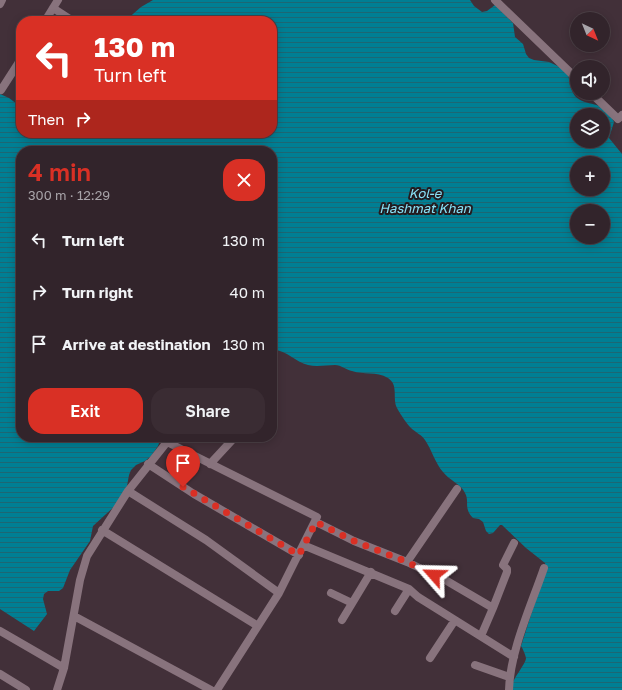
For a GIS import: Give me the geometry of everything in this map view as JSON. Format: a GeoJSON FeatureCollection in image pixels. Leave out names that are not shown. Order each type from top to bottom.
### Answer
{"type":"FeatureCollection","features":[{"type":"Feature","properties":{"kind":"street"},"geometry":{"type":"LineString","coordinates":[[0,4],[2,0]]}},
{"type":"Feature","properties":{"kind":"street"},"geometry":{"type":"LineString","coordinates":[[48,16],[58,0]]}},
{"type":"Feature","properties":{"kind":"street"},"geometry":{"type":"LineString","coordinates":[[495,0],[570,72]]}},
{"type":"Feature","properties":{"kind":"street"},"geometry":{"type":"LineString","coordinates":[[53,8],[65,16]]}},
{"type":"Feature","properties":{"kind":"street"},"geometry":{"type":"LineString","coordinates":[[1,90],[16,67]]}},
{"type":"Feature","properties":{"kind":"street"},"geometry":{"type":"LineString","coordinates":[[598,100],[618,119],[622,116]]}},
{"type":"Feature","properties":{"kind":"street"},"geometry":{"type":"LineString","coordinates":[[57,690],[64,668],[80,580],[87,556],[128,491],[167,442],[317,517],[316,522],[279,593],[218,690]]}},
{"type":"Feature","properties":{"kind":"street"},"geometry":{"type":"LineString","coordinates":[[210,464],[230,442]]}},
{"type":"Feature","properties":{"kind":"street"},"geometry":{"type":"LineString","coordinates":[[148,464],[194,494],[299,555]]}},
{"type":"Feature","properties":{"kind":"street"},"geometry":{"type":"LineString","coordinates":[[407,562],[457,489]]}},
{"type":"Feature","properties":{"kind":"street"},"geometry":{"type":"LineString","coordinates":[[128,491],[206,540],[279,593]]}},
{"type":"Feature","properties":{"kind":"street"},"geometry":{"type":"LineString","coordinates":[[316,522],[354,541],[407,562],[447,581],[493,608]]}},
{"type":"Feature","properties":{"kind":"street"},"geometry":{"type":"LineString","coordinates":[[102,530],[258,626]]}},
{"type":"Feature","properties":{"kind":"street"},"geometry":{"type":"LineString","coordinates":[[481,636],[507,569],[503,565],[514,543]]}},
{"type":"Feature","properties":{"kind":"street"},"geometry":{"type":"LineString","coordinates":[[304,545],[409,589],[418,597],[514,657]]}},
{"type":"Feature","properties":{"kind":"street"},"geometry":{"type":"LineString","coordinates":[[509,690],[509,677],[514,657],[544,568]]}},
{"type":"Feature","properties":{"kind":"street"},"geometry":{"type":"LineString","coordinates":[[342,620],[371,572]]}},
{"type":"Feature","properties":{"kind":"street"},"geometry":{"type":"LineString","coordinates":[[395,611],[409,589]]}},
{"type":"Feature","properties":{"kind":"street"},"geometry":{"type":"LineString","coordinates":[[332,593],[352,603]]}},
{"type":"Feature","properties":{"kind":"street"},"geometry":{"type":"LineString","coordinates":[[74,616],[211,690]]}},
{"type":"Feature","properties":{"kind":"street"},"geometry":{"type":"LineString","coordinates":[[430,658],[455,620]]}},
{"type":"Feature","properties":{"kind":"street"},"geometry":{"type":"LineString","coordinates":[[0,631],[64,668]]}},
{"type":"Feature","properties":{"kind":"street"},"geometry":{"type":"LineString","coordinates":[[475,665],[509,677]]}},
{"type":"Feature","properties":{"kind":"street"},"geometry":{"type":"LineString","coordinates":[[0,674],[26,690]]}},
{"type":"Feature","properties":{"kind":"water","name":"Kol-e Hashmat Khan"},"geometry":{"type":"Polygon","coordinates":[[[153,0],[470,0],[474,6],[482,12],[487,11],[495,5],[513,23],[515,37],[523,44],[529,58],[549,62],[568,72],[570,100],[579,100],[602,108],[570,108],[570,148],[610,148],[610,139],[622,154],[622,690],[510,690],[513,681],[526,658],[521,646],[546,568],[545,563],[526,548],[502,525],[500,525],[493,533],[489,534],[486,531],[483,522],[479,519],[473,518],[468,511],[467,499],[463,490],[443,472],[424,438],[411,428],[400,413],[396,404],[393,384],[388,378],[379,375],[356,372],[337,365],[308,365],[277,350],[277,146],[16,146],[16,442],[159,442],[151,456],[145,461],[136,465],[131,470],[127,486],[117,504],[93,526],[90,541],[70,570],[63,588],[59,591],[48,591],[44,594],[43,599],[47,614],[34,631],[0,609],[0,94],[16,103],[16,138],[277,138],[277,16],[131,16],[141,7],[153,0]]]}},
{"type":"Feature","properties":{"kind":"water","name":"Kol-e Hashmat Khan"},"geometry":{"type":"Polygon","coordinates":[[[610,114],[614,122],[610,135],[610,114]]]}},
{"type":"Feature","properties":{"kind":"route"},"geometry":{"type":"LineString","coordinates":[[183,487],[299,555],[316,522],[354,541],[407,562],[434,575]]}}]}
